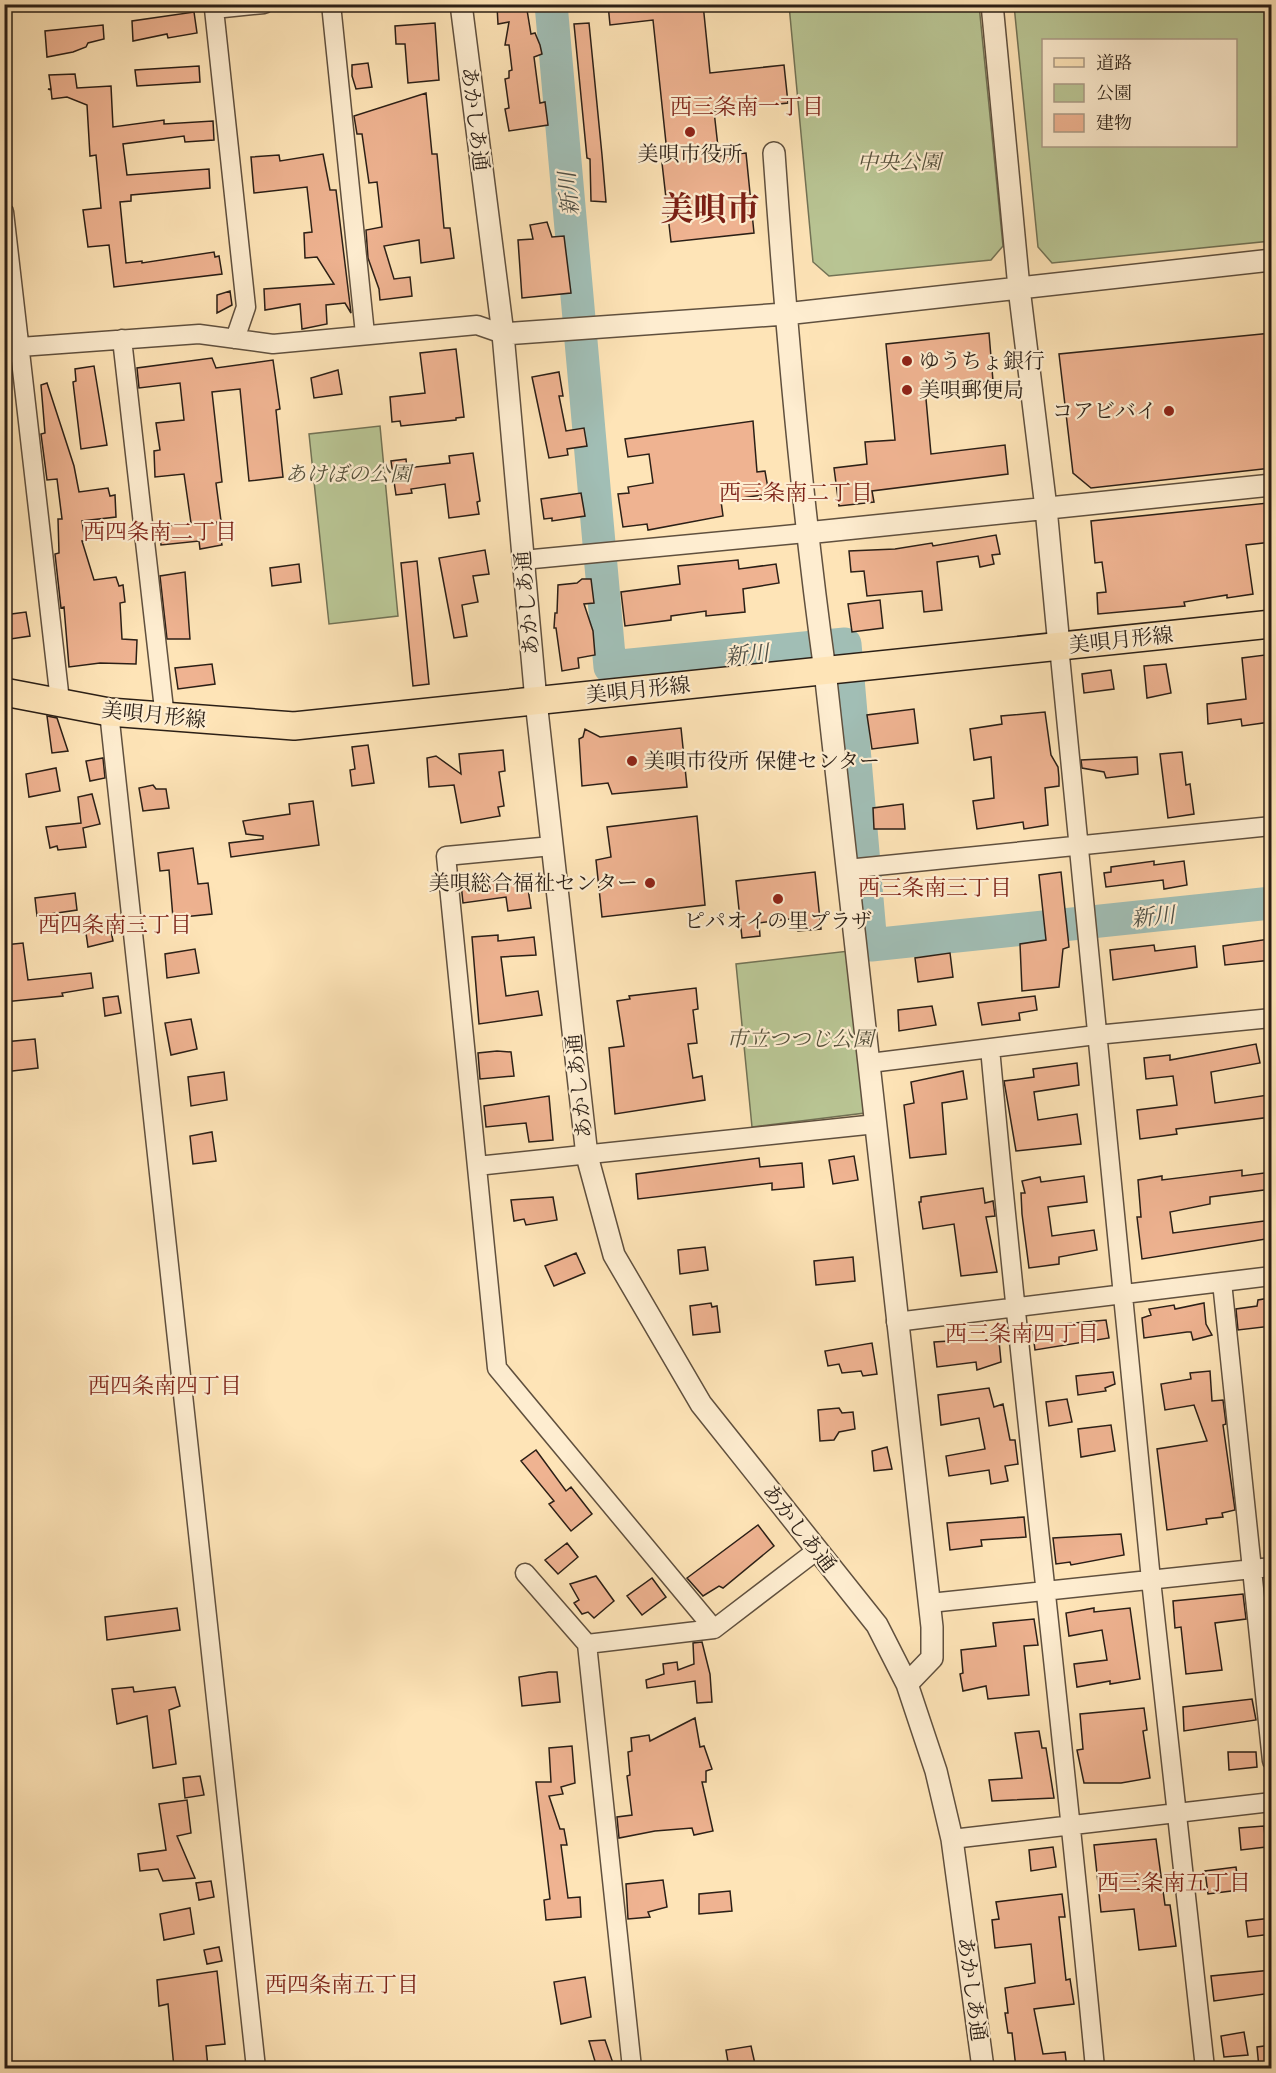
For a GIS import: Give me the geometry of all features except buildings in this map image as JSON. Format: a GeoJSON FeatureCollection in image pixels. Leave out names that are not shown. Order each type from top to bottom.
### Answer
{"type":"FeatureCollection","features":[{"type":"Feature","properties":{"kind":"main road","name":"美唄月形線"},"geometry":{"type":"LineString","coordinates":[[4,692],[109,712],[294,726],[1272,624]]}},
{"type":"Feature","properties":{"kind":"street"},"geometry":{"type":"LineString","coordinates":[[235,339],[246,307],[214,9],[264,4]]}},
{"type":"Feature","properties":{"kind":"street"},"geometry":{"type":"LineString","coordinates":[[330,4],[365,334]]}},
{"type":"Feature","properties":{"kind":"street","name":"あかしあ通"},"geometry":{"type":"LineString","coordinates":[[461,4],[502,334],[536,701],[587,1156],[614,1255],[634,1294],[701,1404],[877,1625],[907,1684],[933,1761],[952,1839],[983,2068]]}},
{"type":"Feature","properties":{"kind":"street"},"geometry":{"type":"LineString","coordinates":[[992,4],[1019,288],[1046,508],[1080,845],[1096,1035],[1151,1580],[1205,2068]]}},
{"type":"Feature","properties":{"kind":"street"},"geometry":{"type":"LineString","coordinates":[[774,153],[785,314],[806,533],[825,671],[930,1603],[932,1658],[907,1684]]}},
{"type":"Feature","properties":{"kind":"street"},"geometry":{"type":"LineString","coordinates":[[4,212],[60,701]]}},
{"type":"Feature","properties":{"kind":"street"},"geometry":{"type":"LineString","coordinates":[[20,347],[200,334],[273,345],[365,334],[477,325],[502,334],[785,314],[1272,260]]}},
{"type":"Feature","properties":{"kind":"street"},"geometry":{"type":"LineString","coordinates":[[122,339],[165,718]]}},
{"type":"Feature","properties":{"kind":"street"},"geometry":{"type":"LineString","coordinates":[[523,560],[1272,485]]}},
{"type":"Feature","properties":{"kind":"street"},"geometry":{"type":"LineString","coordinates":[[109,712],[256,2068]]}},
{"type":"Feature","properties":{"kind":"street"},"geometry":{"type":"LineString","coordinates":[[847,869],[1272,826]]}},
{"type":"Feature","properties":{"kind":"street"},"geometry":{"type":"LineString","coordinates":[[552,846],[446,856],[497,1368],[714,1629]]}},
{"type":"Feature","properties":{"kind":"street"},"geometry":{"type":"LineString","coordinates":[[870,1063],[1096,1035],[1272,1018]]}},
{"type":"Feature","properties":{"kind":"street"},"geometry":{"type":"LineString","coordinates":[[990,1048],[1013,1307],[1072,1824],[1095,2068]]}},
{"type":"Feature","properties":{"kind":"street"},"geometry":{"type":"LineString","coordinates":[[477,1166],[876,1124]]}},
{"type":"Feature","properties":{"kind":"street"},"geometry":{"type":"LineString","coordinates":[[897,1322],[1272,1276]]}},
{"type":"Feature","properties":{"kind":"street"},"geometry":{"type":"LineString","coordinates":[[1222,1282],[1250,1569],[1272,1761]]}},
{"type":"Feature","properties":{"kind":"street"},"geometry":{"type":"LineString","coordinates":[[587,1644],[714,1629],[816,1551]]}},
{"type":"Feature","properties":{"kind":"street"},"geometry":{"type":"LineString","coordinates":[[930,1603],[1272,1567]]}},
{"type":"Feature","properties":{"kind":"street"},"geometry":{"type":"LineString","coordinates":[[525,1573],[587,1644],[632,2068]]}},
{"type":"Feature","properties":{"kind":"street"},"geometry":{"type":"LineString","coordinates":[[952,1839],[1272,1802]]}},
{"type":"Feature","properties":{"kind":"green space","name":"中央公園"},"geometry":{"type":"Polygon","coordinates":[[[789,5],[979,5],[1003,246],[991,260],[829,276],[813,262],[789,5]]]}},
{"type":"Feature","properties":{"kind":"green space"},"geometry":{"type":"Polygon","coordinates":[[[1014,5],[1271,5],[1271,241],[1052,263],[1038,247],[1014,5]]]}},
{"type":"Feature","properties":{"kind":"green space","name":"あけぼの公園"},"geometry":{"type":"Polygon","coordinates":[[[380,426],[398,616],[329,624],[309,434],[380,426]]]}},
{"type":"Feature","properties":{"kind":"green space","name":"市立つつじ公園"},"geometry":{"type":"Polygon","coordinates":[[[849,951],[865,1113],[752,1127],[736,964],[849,951]]]}},
{"type":"Feature","properties":{"kind":"waterway","name":"新川"},"geometry":{"type":"LineString","coordinates":[[551,4],[610,667],[845,644],[871,945],[1272,903]]}},
{"type":"Feature","properties":{"kind":"place","name":"美唄市役所"},"geometry":{"type":"Point","coordinates":[690,132]}},
{"type":"Feature","properties":{"kind":"place","name":"ゆうちょ銀行"},"geometry":{"type":"Point","coordinates":[907,361]}},
{"type":"Feature","properties":{"kind":"place","name":"美唄郵便局"},"geometry":{"type":"Point","coordinates":[907,390]}},
{"type":"Feature","properties":{"kind":"place","name":"コアビバイ"},"geometry":{"type":"Point","coordinates":[1169,411]}},
{"type":"Feature","properties":{"kind":"place","name":"美唄市役所 保健センター"},"geometry":{"type":"Point","coordinates":[632,761]}},
{"type":"Feature","properties":{"kind":"place","name":"美唄総合福祉センター"},"geometry":{"type":"Point","coordinates":[650,883]}},
{"type":"Feature","properties":{"kind":"place","name":"ピパオイの里プラザ"},"geometry":{"type":"Point","coordinates":[778,899]}},
{"type":"Feature","properties":{"kind":"district","name":"西三条南一丁目"},"geometry":{"type":"Point","coordinates":[747,106]}},
{"type":"Feature","properties":{"kind":"district","name":"美唄市"},"geometry":{"type":"Point","coordinates":[710,208]}},
{"type":"Feature","properties":{"kind":"district","name":"西三条南二丁目"},"geometry":{"type":"Point","coordinates":[796,492]}},
{"type":"Feature","properties":{"kind":"district","name":"西四条南二丁目"},"geometry":{"type":"Point","coordinates":[160,531]}},
{"type":"Feature","properties":{"kind":"district","name":"西三条南三丁目"},"geometry":{"type":"Point","coordinates":[935,887]}},
{"type":"Feature","properties":{"kind":"district","name":"西四条南三丁目"},"geometry":{"type":"Point","coordinates":[115,924]}},
{"type":"Feature","properties":{"kind":"district","name":"西三条南四丁目"},"geometry":{"type":"Point","coordinates":[1022,1333]}},
{"type":"Feature","properties":{"kind":"district","name":"西四条南四丁目"},"geometry":{"type":"Point","coordinates":[165,1385]}},
{"type":"Feature","properties":{"kind":"district","name":"西三条南五丁目"},"geometry":{"type":"Point","coordinates":[1174,1882]}},
{"type":"Feature","properties":{"kind":"district","name":"西四条南五丁目"},"geometry":{"type":"Point","coordinates":[342,1984]}}]}
